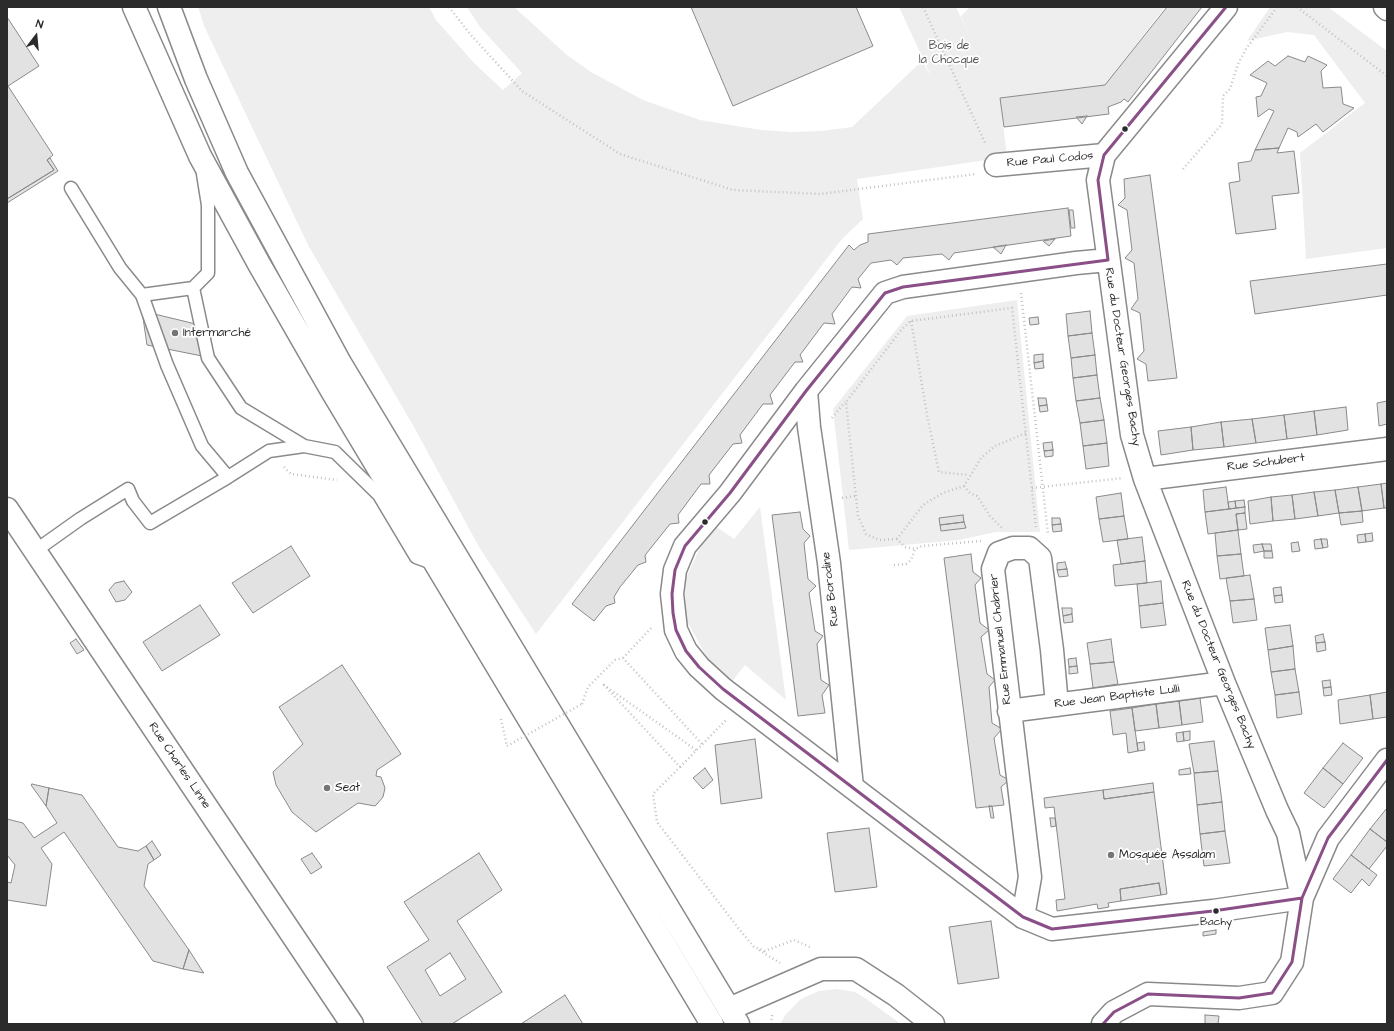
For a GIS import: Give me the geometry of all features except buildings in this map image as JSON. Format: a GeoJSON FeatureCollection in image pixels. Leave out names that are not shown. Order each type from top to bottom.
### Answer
{"type":"FeatureCollection","features":[{"type":"Feature","properties":{"kind":"street"},"geometry":{"type":"LineString","coordinates":[[134,7],[200,156],[278,297],[436,565],[710,1021]]}},
{"type":"Feature","properties":{"kind":"street"},"geometry":{"type":"LineString","coordinates":[[169,7],[196,79],[237,173],[340,363],[733,1016]]}},
{"type":"Feature","properties":{"kind":"street","name":"Rue Paul Codos"},"geometry":{"type":"LineString","coordinates":[[996,165],[1104,155],[1226,7]]}},
{"type":"Feature","properties":{"kind":"street","name":"Rue du Docteur Georges Bachy"},"geometry":{"type":"LineString","coordinates":[[1103,1024],[1114,1012],[1148,994],[1239,998],[1272,993],[1292,962],[1302,898],[1288,833],[1224,683],[1145,479],[1132,435],[1098,180],[1104,155]]}},
{"type":"Feature","properties":{"kind":"street"},"geometry":{"type":"LineString","coordinates":[[1108,260],[904,287],[885,293],[806,392],[730,493],[685,546],[675,570],[672,594],[676,630],[686,651],[699,667],[742,703],[1023,917],[1052,929],[1213,911],[1302,898],[1328,838],[1387,760]]}},
{"type":"Feature","properties":{"kind":"street","name":"Rue Borodine"},"geometry":{"type":"LineString","coordinates":[[806,392],[809,427],[829,563],[852,787]]}},
{"type":"Feature","properties":{"kind":"street","name":"Rue Schubert"},"geometry":{"type":"LineString","coordinates":[[1145,479],[1387,449]]}},
{"type":"Feature","properties":{"kind":"street","name":"Rue Charles Linne"},"geometry":{"type":"LineString","coordinates":[[7,509],[352,1024]]}},
{"type":"Feature","properties":{"kind":"street","name":"Rue Emmanuel Chabrier"},"geometry":{"type":"LineString","coordinates":[[1023,917],[1030,877],[993,569],[999,553],[1013,548],[1029,548],[1040,558],[1052,650],[1056,705]]}},
{"type":"Feature","properties":{"kind":"street","name":"Rue Jean Baptiste Lulli"},"geometry":{"type":"LineString","coordinates":[[1009,711],[1224,683]]}},
{"type":"Feature","properties":{"kind":"street"},"geometry":{"type":"LineString","coordinates":[[563,776],[580,788],[711,1003],[733,1016]]}},
{"type":"Feature","properties":{"kind":"street"},"geometry":{"type":"LineString","coordinates":[[733,1016],[821,969],[856,969],[896,996],[933,1024]]}},
{"type":"Feature","properties":{"kind":"lane"},"geometry":{"type":"LineString","coordinates":[[142,295],[193,288],[208,273],[208,205],[200,156]]}},
{"type":"Feature","properties":{"kind":"lane"},"geometry":{"type":"LineString","coordinates":[[71,188],[120,268],[142,295],[167,365],[202,446],[228,477]]}},
{"type":"Feature","properties":{"kind":"lane"},"geometry":{"type":"LineString","coordinates":[[193,288],[208,358],[241,408],[304,446]]}},
{"type":"Feature","properties":{"kind":"lane"},"geometry":{"type":"LineString","coordinates":[[35,550],[128,488],[133,501],[150,523],[269,451],[304,446],[335,452],[379,494],[416,557],[436,565]]}},
{"type":"Feature","properties":{"kind":"path"},"geometry":{"type":"LineString","coordinates":[[449,7],[470,34],[522,91],[620,154],[733,190],[820,194],[992,172],[996,165],[923,7]]}},
{"type":"Feature","properties":{"kind":"path"},"geometry":{"type":"LineString","coordinates":[[1183,169],[1222,124],[1223,96],[1230,89],[1246,49],[1277,7]]}},
{"type":"Feature","properties":{"kind":"path"},"geometry":{"type":"LineString","coordinates":[[1297,7],[1387,76]]}},
{"type":"Feature","properties":{"kind":"path"},"geometry":{"type":"LineString","coordinates":[[1021,291],[1048,539]]}},
{"type":"Feature","properties":{"kind":"path"},"geometry":{"type":"LineString","coordinates":[[984,540],[922,546],[915,549],[906,546],[897,539],[879,540],[866,534],[858,516],[846,402],[902,329],[911,321],[1012,308],[1036,529],[1029,529]]}},
{"type":"Feature","properties":{"kind":"path"},"geometry":{"type":"LineString","coordinates":[[911,321],[928,420],[939,472],[969,475]]}},
{"type":"Feature","properties":{"kind":"path"},"geometry":{"type":"LineString","coordinates":[[897,539],[923,505],[943,492],[964,486],[969,475],[981,458],[995,446],[1026,433]]}},
{"type":"Feature","properties":{"kind":"path"},"geometry":{"type":"LineString","coordinates":[[1032,488],[1123,478],[1122,472]]}},
{"type":"Feature","properties":{"kind":"path"},"geometry":{"type":"LineString","coordinates":[[964,486],[970,493],[977,496],[990,516],[1006,531]]}},
{"type":"Feature","properties":{"kind":"path"},"geometry":{"type":"LineString","coordinates":[[894,565],[906,564],[911,560],[915,549]]}},
{"type":"Feature","properties":{"kind":"path"},"geometry":{"type":"LineString","coordinates":[[507,746],[582,704],[588,687],[615,660],[623,658],[656,623],[673,613]]}},
{"type":"Feature","properties":{"kind":"path"},"geometry":{"type":"LineString","coordinates":[[623,658],[703,745]]}},
{"type":"Feature","properties":{"kind":"path"},"geometry":{"type":"LineString","coordinates":[[680,767],[604,685],[696,750]]}},
{"type":"Feature","properties":{"kind":"path"},"geometry":{"type":"LineString","coordinates":[[742,703],[703,745],[696,750],[653,794],[657,822],[754,947],[764,951],[794,940],[815,949]]}},
{"type":"Feature","properties":{"kind":"green space","name":"Bois de la Chocque"},"geometry":{"type":"Polygon","coordinates":[[[198,7],[429,7],[436,20],[475,64],[503,90],[522,73],[480,27],[467,7],[514,7],[567,55],[591,72],[643,100],[700,120],[761,130],[791,132],[822,131],[852,127],[922,61],[931,76],[899,7],[956,7],[970,36],[961,16],[970,7],[1165,7],[1105,85],[1000,98],[1007,157],[857,179],[863,219],[842,239],[536,634],[479,547],[414,427],[308,245],[205,28],[198,7]]]}},
{"type":"Feature","properties":{"kind":"green space"},"geometry":{"type":"Polygon","coordinates":[[[1270,7],[1328,7],[1387,51],[1387,248],[1306,259],[1300,153],[1365,103],[1314,35],[1287,32],[1247,41],[1270,7]]]}},
{"type":"Feature","properties":{"kind":"green space"},"geometry":{"type":"Polygon","coordinates":[[[1017,300],[1040,532],[996,532],[959,540],[849,550],[833,409],[907,316],[1017,300]]]}},
{"type":"Feature","properties":{"kind":"green space"},"geometry":{"type":"Polygon","coordinates":[[[760,507],[786,700],[745,665],[730,684],[709,661],[684,616],[686,578],[703,541],[715,526],[734,539],[760,507]]]}},
{"type":"Feature","properties":{"kind":"green space"},"geometry":{"type":"Polygon","coordinates":[[[837,989],[855,992],[901,1024],[780,1024],[786,1014],[801,999],[819,991],[837,989]]]}},
{"type":"Feature","properties":{"kind":"transit line"},"geometry":{"type":"LineString","coordinates":[[1226,7],[1104,155],[1098,180],[1108,260],[903,287],[885,293],[806,391],[730,493],[685,546],[675,570],[672,594],[673,613],[676,630],[686,651],[699,667],[723,689],[1023,917],[1052,929],[1213,911],[1302,898]]}},
{"type":"Feature","properties":{"kind":"transit line"},"geometry":{"type":"LineString","coordinates":[[1103,1024],[1114,1012],[1148,994],[1239,998],[1272,993],[1292,962],[1302,898],[1328,838],[1387,760]]}},
{"type":"Feature","properties":{"kind":"place","name":"Intermarché"},"geometry":{"type":"Point","coordinates":[175,333]}},
{"type":"Feature","properties":{"kind":"place","name":"Seat"},"geometry":{"type":"Point","coordinates":[327,788]}},
{"type":"Feature","properties":{"kind":"place","name":"Mosquée Assalam"},"geometry":{"type":"Point","coordinates":[1111,855]}},
{"type":"Feature","properties":{"kind":"place","name":"Bachy"},"geometry":{"type":"Point","coordinates":[1216,911]}}]}
